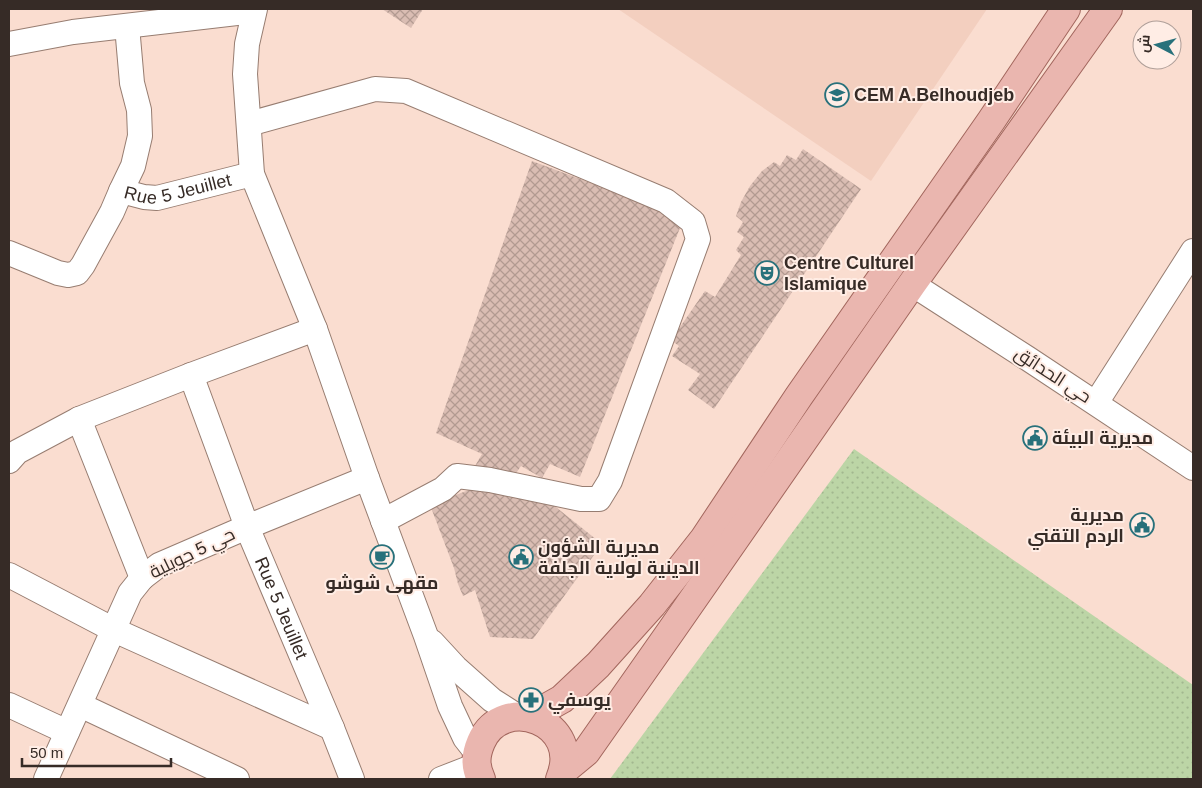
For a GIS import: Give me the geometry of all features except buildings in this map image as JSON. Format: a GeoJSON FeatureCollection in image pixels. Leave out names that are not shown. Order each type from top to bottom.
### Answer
{"type":"FeatureCollection","features":[{"type":"Feature","properties":{"kind":"main road"},"geometry":{"type":"LineString","coordinates":[[478,765],[483,738],[491,727],[503,720],[523,717],[562,699],[598,665],[652,605],[704,539],[1066,9]]}},
{"type":"Feature","properties":{"kind":"main road"},"geometry":{"type":"LineString","coordinates":[[562,775],[586,752],[912,284],[1108,9]]}},
{"type":"Feature","properties":{"kind":"main road"},"geometry":{"type":"LineString","coordinates":[[523,717],[544,722],[562,743],[565,757],[562,775]]}},
{"type":"Feature","properties":{"kind":"street"},"geometry":{"type":"LineString","coordinates":[[9,44],[73,32],[254,10],[247,44],[245,74],[252,174],[315,329],[450,706],[478,765],[441,779]]}},
{"type":"Feature","properties":{"kind":"street","name":"Rue 5 Jeuillet"},"geometry":{"type":"LineString","coordinates":[[127,26],[132,83],[139,110],[140,136],[133,166],[121,190],[144,197],[157,198],[252,174]]}},
{"type":"Feature","properties":{"kind":"street"},"geometry":{"type":"LineString","coordinates":[[249,124],[375,89],[406,91],[666,201],[693,222],[698,239],[610,481],[599,499],[581,499],[490,480],[458,476],[442,489],[383,521]]}},
{"type":"Feature","properties":{"kind":"street"},"geometry":{"type":"LineString","coordinates":[[9,253],[58,273],[68,275],[77,273],[112,212],[121,190]]}},
{"type":"Feature","properties":{"kind":"street"},"geometry":{"type":"LineString","coordinates":[[1096,403],[1193,251]]}},
{"type":"Feature","properties":{"kind":"street","name":"حي الحدائق"},"geometry":{"type":"LineString","coordinates":[[912,284],[1193,468]]}},
{"type":"Feature","properties":{"kind":"street"},"geometry":{"type":"LineString","coordinates":[[9,461],[17,452],[79,419],[315,329]]}},
{"type":"Feature","properties":{"kind":"street","name":"Rue 5 Jeuillet"},"geometry":{"type":"LineString","coordinates":[[191,375],[247,527],[352,779]]}},
{"type":"Feature","properties":{"kind":"street"},"geometry":{"type":"LineString","coordinates":[[79,419],[142,578]]}},
{"type":"Feature","properties":{"kind":"street","name":"حي 5 جويلية"},"geometry":{"type":"LineString","coordinates":[[46,779],[130,593],[142,578],[159,565],[367,478]]}},
{"type":"Feature","properties":{"kind":"street"},"geometry":{"type":"LineString","coordinates":[[9,575],[114,630],[332,728]]}},
{"type":"Feature","properties":{"kind":"street"},"geometry":{"type":"LineString","coordinates":[[426,636],[456,668],[492,700],[523,717]]}},
{"type":"Feature","properties":{"kind":"street"},"geometry":{"type":"LineString","coordinates":[[9,705],[68,732]]}},
{"type":"Feature","properties":{"kind":"street"},"geometry":{"type":"LineString","coordinates":[[80,705],[199,772],[237,779]]}},
{"type":"Feature","properties":{"kind":"shaded area","name":"CEM A.Belhoudjeb"},"geometry":{"type":"Polygon","coordinates":[[[618,9],[987,9],[871,181],[618,9]]]}},
{"type":"Feature","properties":{"kind":"green space"},"geometry":{"type":"Polygon","coordinates":[[[854,449],[1193,685],[1193,779],[610,779],[854,449]]]}},
{"type":"Feature","properties":{"kind":"place","name":"CEM A.Belhoudjeb"},"geometry":{"type":"Point","coordinates":[837,95]}},
{"type":"Feature","properties":{"kind":"place","name":"Centre Culturel Islamique"},"geometry":{"type":"Point","coordinates":[767,273]}},
{"type":"Feature","properties":{"kind":"place","name":"مديرية البيئة"},"geometry":{"type":"Point","coordinates":[1035,438]}},
{"type":"Feature","properties":{"kind":"place","name":"مديرية الردم التقني"},"geometry":{"type":"Point","coordinates":[1142,525]}},
{"type":"Feature","properties":{"kind":"place","name":"مقهى شوشو"},"geometry":{"type":"Point","coordinates":[382,557]}},
{"type":"Feature","properties":{"kind":"place","name":"مديرية الشؤون الدينية لولاية الجلفة"},"geometry":{"type":"Point","coordinates":[521,557]}},
{"type":"Feature","properties":{"kind":"place","name":"يوسفي"},"geometry":{"type":"Point","coordinates":[531,700]}}]}
